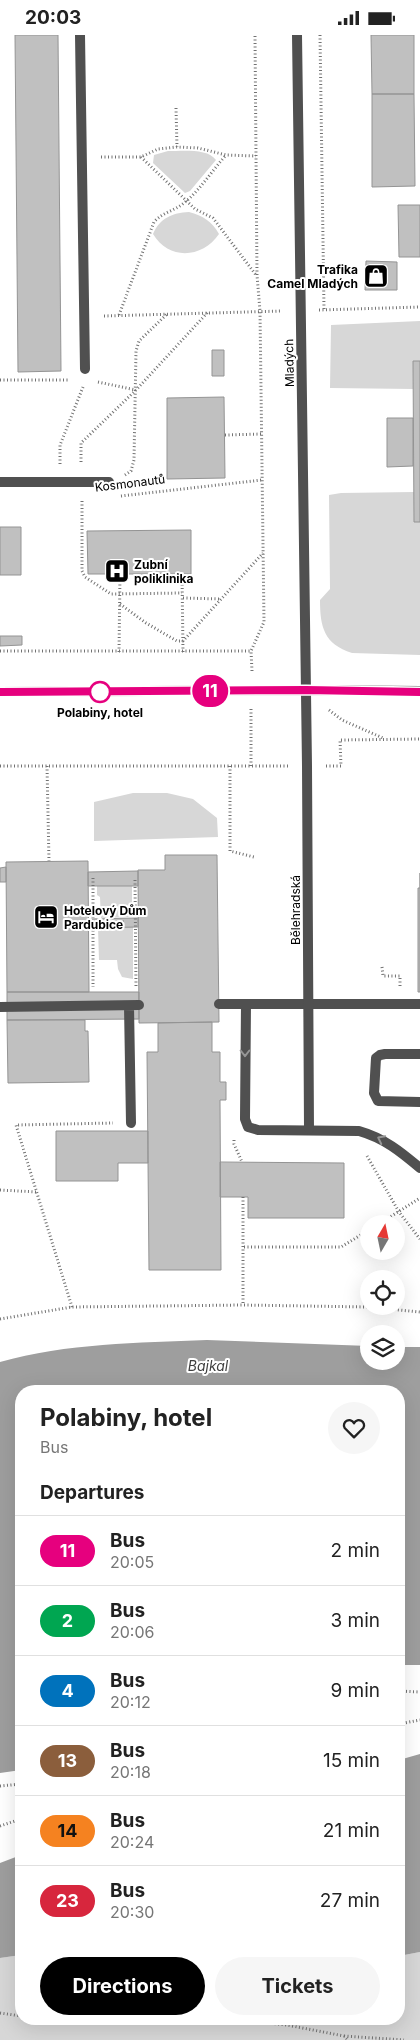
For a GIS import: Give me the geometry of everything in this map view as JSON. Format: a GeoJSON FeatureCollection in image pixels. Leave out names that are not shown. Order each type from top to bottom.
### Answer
{"type":"FeatureCollection","features":[{"type":"Feature","properties":{"kind":"street"},"geometry":{"type":"LineString","coordinates":[[80,35],[86,374]]}},
{"type":"Feature","properties":{"kind":"street","name":"Mladých"},"geometry":{"type":"LineString","coordinates":[[297,35],[306,690]]}},
{"type":"Feature","properties":{"kind":"street","name":"Kosmonautů"},"geometry":{"type":"LineString","coordinates":[[0,483],[109,482]]}},
{"type":"Feature","properties":{"kind":"street"},"geometry":{"type":"LineString","coordinates":[[0,693],[306,690],[420,691]]}},
{"type":"Feature","properties":{"kind":"street","name":"Bělehradská"},"geometry":{"type":"LineString","coordinates":[[306,690],[310,1129]]}},
{"type":"Feature","properties":{"kind":"street"},"geometry":{"type":"LineString","coordinates":[[219,1004],[420,1004]]}},
{"type":"Feature","properties":{"kind":"street"},"geometry":{"type":"LineString","coordinates":[[246,1004],[245,1119],[247,1125],[254,1129],[359,1131],[383,1139],[420,1168]]}},
{"type":"Feature","properties":{"kind":"street"},"geometry":{"type":"LineString","coordinates":[[0,1007],[135,1005],[131,1123]]}},
{"type":"Feature","properties":{"kind":"street"},"geometry":{"type":"LineString","coordinates":[[420,1053],[380,1055],[376,1058],[374,1064],[374,1093],[378,1101],[420,1103]]}},
{"type":"Feature","properties":{"kind":"path"},"geometry":{"type":"LineString","coordinates":[[0,651],[252,651],[264,622],[254,35]]}},
{"type":"Feature","properties":{"kind":"path"},"geometry":{"type":"LineString","coordinates":[[320,35],[324,309]]}},
{"type":"Feature","properties":{"kind":"path"},"geometry":{"type":"LineString","coordinates":[[176,108],[177,147]]}},
{"type":"Feature","properties":{"kind":"path"},"geometry":{"type":"LineString","coordinates":[[83,157],[141,157],[158,149],[177,147],[198,148],[226,155],[256,156]]}},
{"type":"Feature","properties":{"kind":"path"},"geometry":{"type":"LineString","coordinates":[[119,315],[154,222],[166,211],[178,208],[187,201],[226,155]]}},
{"type":"Feature","properties":{"kind":"path"},"geometry":{"type":"LineString","coordinates":[[141,157],[195,209],[213,217],[257,275]]}},
{"type":"Feature","properties":{"kind":"path"},"geometry":{"type":"LineString","coordinates":[[182,593],[112,594],[85,577],[82,571],[81,443],[136,390],[208,312]]}},
{"type":"Feature","properties":{"kind":"path"},"geometry":{"type":"LineString","coordinates":[[86,317],[168,313],[139,341],[136,351],[134,460],[131,471],[123,477],[109,482]]}},
{"type":"Feature","properties":{"kind":"path"},"geometry":{"type":"LineString","coordinates":[[61,482],[60,445],[86,374]]}},
{"type":"Feature","properties":{"kind":"path"},"geometry":{"type":"LineString","coordinates":[[0,380],[76,379]]}},
{"type":"Feature","properties":{"kind":"path"},"geometry":{"type":"LineString","coordinates":[[94,381],[136,390]]}},
{"type":"Feature","properties":{"kind":"path"},"geometry":{"type":"LineString","coordinates":[[225,435],[262,434]]}},
{"type":"Feature","properties":{"kind":"path","name":"Kosmonautů"},"geometry":{"type":"LineString","coordinates":[[120,497],[262,480]]}},
{"type":"Feature","properties":{"kind":"path","name":"Kosmonautů"},"geometry":{"type":"LineString","coordinates":[[72,501],[91,500]]}},
{"type":"Feature","properties":{"kind":"path"},"geometry":{"type":"LineString","coordinates":[[120,604],[146,623],[177,641],[183,641],[263,552]]}},
{"type":"Feature","properties":{"kind":"path"},"geometry":{"type":"LineString","coordinates":[[119,652],[120,574]]}},
{"type":"Feature","properties":{"kind":"path"},"geometry":{"type":"LineString","coordinates":[[182,574],[183,651]]}},
{"type":"Feature","properties":{"kind":"path"},"geometry":{"type":"LineString","coordinates":[[182,598],[221,599]]}},
{"type":"Feature","properties":{"kind":"path"},"geometry":{"type":"LineString","coordinates":[[306,690],[342,720],[386,739]]}},
{"type":"Feature","properties":{"kind":"path"},"geometry":{"type":"LineString","coordinates":[[0,766],[340,766],[340,740],[420,739]]}},
{"type":"Feature","properties":{"kind":"path"},"geometry":{"type":"LineString","coordinates":[[47,766],[49,861]]}},
{"type":"Feature","properties":{"kind":"path"},"geometry":{"type":"LineString","coordinates":[[230,766],[230,851],[254,857]]}},
{"type":"Feature","properties":{"kind":"path"},"geometry":{"type":"LineString","coordinates":[[93,878],[94,1005]]}},
{"type":"Feature","properties":{"kind":"path"},"geometry":{"type":"LineString","coordinates":[[134,880],[135,1005]]}},
{"type":"Feature","properties":{"kind":"path"},"geometry":{"type":"LineString","coordinates":[[88,924],[126,922]]}},
{"type":"Feature","properties":{"kind":"path"},"geometry":{"type":"LineString","coordinates":[[72,1307],[16,1125],[131,1123]]}},
{"type":"Feature","properties":{"kind":"path"},"geometry":{"type":"LineString","coordinates":[[346,1130],[370,1160],[398,1212],[420,1239]]}},
{"type":"Feature","properties":{"kind":"path"},"geometry":{"type":"LineString","coordinates":[[234,1144],[242,1162]]}},
{"type":"Feature","properties":{"kind":"path"},"geometry":{"type":"LineString","coordinates":[[0,1190],[37,1193]]}},
{"type":"Feature","properties":{"kind":"path"},"geometry":{"type":"LineString","coordinates":[[243,1197],[243,1305]]}},
{"type":"Feature","properties":{"kind":"path"},"geometry":{"type":"LineString","coordinates":[[393,1215],[420,1199]]}},
{"type":"Feature","properties":{"kind":"path"},"geometry":{"type":"LineString","coordinates":[[244,1247],[341,1247],[360,1235]]}},
{"type":"Feature","properties":{"kind":"path"},"geometry":{"type":"LineString","coordinates":[[0,1319],[72,1307],[243,1305],[368,1307],[420,1312]]}},
{"type":"Feature","properties":{"kind":"path"},"geometry":{"type":"LineString","coordinates":[[405,1691],[420,1692]]}},
{"type":"Feature","properties":{"kind":"path"},"geometry":{"type":"LineString","coordinates":[[405,1723],[420,1720]]}},
{"type":"Feature","properties":{"kind":"path"},"geometry":{"type":"LineString","coordinates":[[0,1786],[15,1785]]}},
{"type":"Feature","properties":{"kind":"path"},"geometry":{"type":"LineString","coordinates":[[0,1826],[15,1821]]}},
{"type":"Feature","properties":{"kind":"path"},"geometry":{"type":"LineString","coordinates":[[0,2013],[15,2015]]}},
{"type":"Feature","properties":{"kind":"path"},"geometry":{"type":"LineString","coordinates":[[287,2025],[344,2036],[404,2040]]}},
{"type":"Feature","properties":{"kind":"path"},"geometry":{"type":"LineString","coordinates":[[344,2036],[348,2040]]}},
{"type":"Feature","properties":{"kind":"shaded area"},"geometry":{"type":"Polygon","coordinates":[[[168,151],[201,152],[212,156],[216,160],[190,191],[185,193],[153,163],[154,155],[168,151]]]}},
{"type":"Feature","properties":{"kind":"shaded area"},"geometry":{"type":"Polygon","coordinates":[[[189,212],[207,220],[219,234],[204,248],[195,252],[177,252],[168,249],[153,234],[159,224],[167,217],[189,212]]]}},
{"type":"Feature","properties":{"kind":"shaded area"},"geometry":{"type":"Polygon","coordinates":[[[420,321],[420,361],[413,361],[413,389],[330,388],[331,325],[420,321]]]}},
{"type":"Feature","properties":{"kind":"shaded area"},"geometry":{"type":"Polygon","coordinates":[[[414,492],[414,522],[420,522],[420,655],[352,653],[335,645],[326,633],[321,618],[320,600],[330,589],[329,495],[341,493],[414,492]]]}},
{"type":"Feature","properties":{"kind":"shaded area"},"geometry":{"type":"Polygon","coordinates":[[[133,793],[167,793],[193,799],[217,818],[218,837],[94,841],[94,802],[133,793]]]}},
{"type":"Feature","properties":{"kind":"shaded area"},"geometry":{"type":"Polygon","coordinates":[[[97,886],[132,886],[132,917],[101,918],[100,897],[97,895],[97,886]]]}},
{"type":"Feature","properties":{"kind":"shaded area"},"geometry":{"type":"Polygon","coordinates":[[[133,927],[133,979],[122,977],[118,969],[117,960],[99,960],[98,928],[133,927]]]}},
{"type":"Feature","properties":{"kind":"shaded area"},"geometry":{"type":"Polygon","coordinates":[[[420,1952],[420,2040],[0,2040],[0,1958],[15,1956],[15,2025],[405,2025],[405,1955],[420,1952]]]}},
{"type":"Feature","properties":{"kind":"water","name":"Bajkal"},"geometry":{"type":"Polygon","coordinates":[[[207,1340],[360,1346],[360,1370],[405,1370],[405,1347],[420,1347],[420,1665],[405,1665],[405,1385],[15,1385],[15,1771],[0,1773],[0,1362],[51,1351],[103,1345],[207,1340]]]}},
{"type":"Feature","properties":{"kind":"water"},"geometry":{"type":"Polygon","coordinates":[[[420,1754],[420,1952],[405,1955],[405,1758],[420,1754]]]}},
{"type":"Feature","properties":{"kind":"water"},"geometry":{"type":"Polygon","coordinates":[[[15,1857],[15,1956],[0,1958],[0,1863],[15,1857]]]}},
{"type":"Feature","properties":{"kind":"building"},"geometry":{"type":"Polygon","coordinates":[[[15,35],[58,35],[61,371],[18,372],[15,35]]]}},
{"type":"Feature","properties":{"kind":"building"},"geometry":{"type":"Polygon","coordinates":[[[371,35],[414,35],[414,94],[372,94],[371,35]]]}},
{"type":"Feature","properties":{"kind":"building"},"geometry":{"type":"Polygon","coordinates":[[[372,94],[414,94],[415,186],[372,187],[372,94]]]}},
{"type":"Feature","properties":{"kind":"building"},"geometry":{"type":"Polygon","coordinates":[[[398,205],[420,205],[420,257],[399,257],[398,205]]]}},
{"type":"Feature","properties":{"kind":"building"},"geometry":{"type":"Polygon","coordinates":[[[366,261],[397,262],[397,290],[365,290],[366,261]]]}},
{"type":"Feature","properties":{"kind":"building"},"geometry":{"type":"Polygon","coordinates":[[[212,350],[224,350],[224,376],[212,376],[212,350]]]}},
{"type":"Feature","properties":{"kind":"building"},"geometry":{"type":"Polygon","coordinates":[[[413,361],[420,361],[420,522],[414,522],[413,361]]]}},
{"type":"Feature","properties":{"kind":"building"},"geometry":{"type":"Polygon","coordinates":[[[224,397],[225,478],[167,479],[167,398],[224,397]]]}},
{"type":"Feature","properties":{"kind":"building"},"geometry":{"type":"Polygon","coordinates":[[[387,418],[413,418],[413,466],[387,467],[387,418]]]}},
{"type":"Feature","properties":{"kind":"building"},"geometry":{"type":"Polygon","coordinates":[[[0,527],[21,527],[21,575],[0,575],[0,527]]]}},
{"type":"Feature","properties":{"kind":"building"},"geometry":{"type":"Polygon","coordinates":[[[191,530],[191,574],[88,574],[87,531],[191,530]]]}},
{"type":"Feature","properties":{"kind":"building"},"geometry":{"type":"Polygon","coordinates":[[[0,636],[22,636],[22,645],[0,646],[0,636]]]}},
{"type":"Feature","properties":{"kind":"building"},"geometry":{"type":"Polygon","coordinates":[[[165,855],[217,855],[219,1022],[139,1023],[138,870],[165,870],[165,855]]]}},
{"type":"Feature","properties":{"kind":"building"},"geometry":{"type":"Polygon","coordinates":[[[88,861],[89,992],[7,992],[6,862],[88,861]]]}},
{"type":"Feature","properties":{"kind":"building"},"geometry":{"type":"Polygon","coordinates":[[[6,867],[6,882],[0,882],[0,868],[6,867]]]}},
{"type":"Feature","properties":{"kind":"building"},"geometry":{"type":"Polygon","coordinates":[[[138,871],[138,886],[88,886],[88,872],[138,871]]]}},
{"type":"Feature","properties":{"kind":"building"},"geometry":{"type":"Polygon","coordinates":[[[418,888],[420,888],[420,992],[418,992],[418,888]]]}},
{"type":"Feature","properties":{"kind":"building"},"geometry":{"type":"Polygon","coordinates":[[[138,918],[138,927],[88,928],[88,919],[138,918]]]}},
{"type":"Feature","properties":{"kind":"building"},"geometry":{"type":"Polygon","coordinates":[[[7,992],[139,992],[139,1019],[7,1020],[7,992]]]}},
{"type":"Feature","properties":{"kind":"building"},"geometry":{"type":"Polygon","coordinates":[[[7,1020],[85,1020],[85,1031],[88,1031],[89,1082],[8,1083],[7,1020]]]}},
{"type":"Feature","properties":{"kind":"building"},"geometry":{"type":"Polygon","coordinates":[[[212,1022],[212,1052],[220,1052],[220,1082],[226,1082],[226,1100],[220,1100],[221,1270],[149,1270],[147,1052],[158,1052],[158,1023],[212,1022]]]}},
{"type":"Feature","properties":{"kind":"building"},"geometry":{"type":"Polygon","coordinates":[[[56,1131],[148,1131],[148,1163],[118,1163],[118,1181],[56,1181],[56,1131]]]}},
{"type":"Feature","properties":{"kind":"building"},"geometry":{"type":"Polygon","coordinates":[[[220,1162],[344,1163],[344,1218],[248,1218],[248,1197],[220,1197],[220,1162]]]}},
{"type":"Feature","properties":{"kind":"bus line","name":"11"},"geometry":{"type":"LineString","coordinates":[[0,692],[306,690],[420,692]]}},
{"type":"Feature","properties":{"kind":"place","name":"Trafika Camel Mladých"},"geometry":{"type":"Point","coordinates":[376,276]}},
{"type":"Feature","properties":{"kind":"place","name":"Zubní poliklinika"},"geometry":{"type":"Point","coordinates":[117,571]}},
{"type":"Feature","properties":{"kind":"place","name":"Polabiny, hotel"},"geometry":{"type":"Point","coordinates":[100,692]}},
{"type":"Feature","properties":{"kind":"place","name":"Hotelový Dům Pardubice"},"geometry":{"type":"Point","coordinates":[46,917]}}]}
